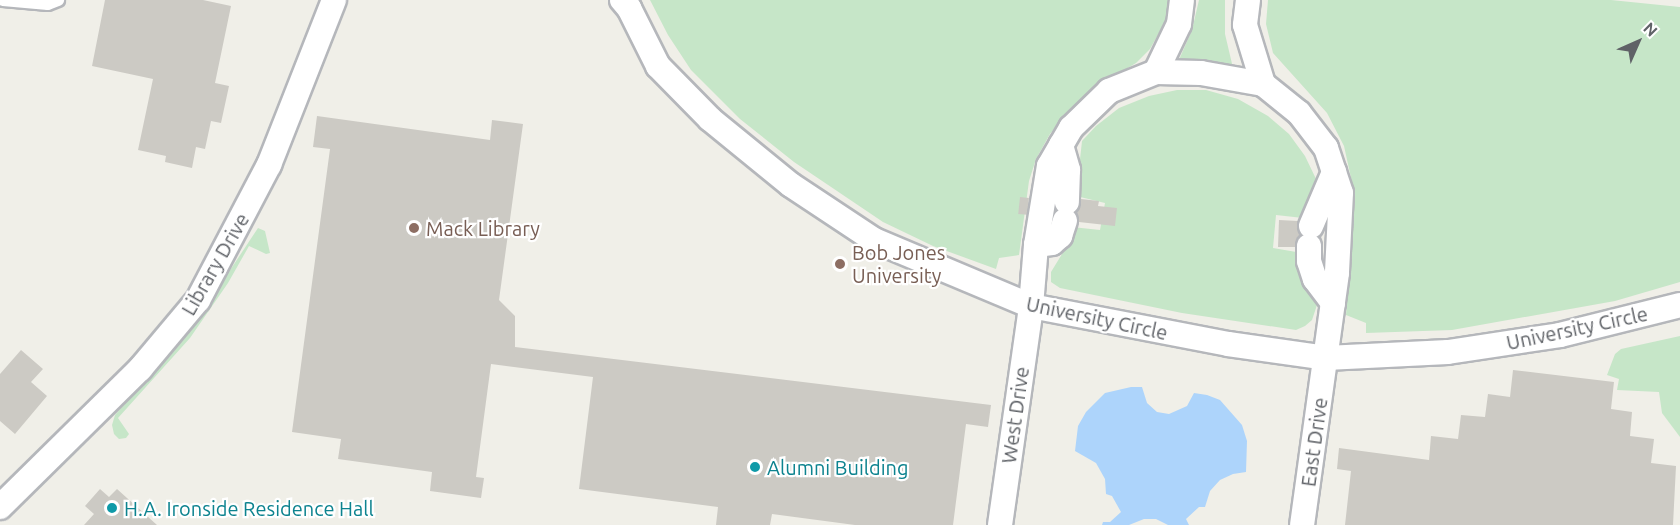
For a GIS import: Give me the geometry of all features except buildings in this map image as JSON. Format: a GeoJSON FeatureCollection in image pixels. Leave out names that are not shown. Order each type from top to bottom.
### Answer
{"type":"FeatureCollection","features":[{"type":"Feature","properties":{"kind":"street","name":"Library Drive"},"geometry":{"type":"LineString","coordinates":[[0,507],[140,369],[198,300],[269,165],[334,0]]}},
{"type":"Feature","properties":{"kind":"street","name":"University Circle"},"geometry":{"type":"LineString","coordinates":[[622,0],[629,8],[658,66],[710,119],[791,185],[874,240],[1031,306],[1228,345],[1326,358],[1448,352],[1560,335],[1680,305]]}},
{"type":"Feature","properties":{"kind":"street"},"geometry":{"type":"LineString","coordinates":[[1182,0],[1179,24],[1156,72],[1201,73],[1263,84],[1245,26],[1248,0]]}},
{"type":"Feature","properties":{"kind":"street","name":"West Drive"},"geometry":{"type":"LineString","coordinates":[[1000,525],[1031,306],[1036,245],[1049,165],[1071,128],[1109,91],[1156,72]]}},
{"type":"Feature","properties":{"kind":"street","name":"East Drive"},"geometry":{"type":"LineString","coordinates":[[1263,84],[1299,113],[1326,148],[1341,193],[1333,303],[1302,525]]}},
{"type":"Feature","properties":{"kind":"street"},"geometry":{"type":"LineString","coordinates":[[1036,245],[1052,243],[1060,236],[1066,211],[1068,170],[1061,145]]}},
{"type":"Feature","properties":{"kind":"street"},"geometry":{"type":"LineString","coordinates":[[1333,303],[1315,279],[1309,261],[1310,236],[1334,172]]}},
{"type":"Feature","properties":{"kind":"lane"},"geometry":{"type":"LineString","coordinates":[[3,0],[48,4],[58,0]]}},
{"type":"Feature","properties":{"kind":"green space"},"geometry":{"type":"Polygon","coordinates":[[[650,0],[1171,0],[1166,20],[1150,49],[1136,63],[1093,89],[1070,109],[1050,134],[1036,159],[1029,181],[1019,255],[999,258],[996,269],[933,246],[883,222],[794,162],[740,119],[691,70],[668,35],[650,0]]]}},
{"type":"Feature","properties":{"kind":"green space"},"geometry":{"type":"Polygon","coordinates":[[[1199,0],[1225,0],[1225,34],[1233,68],[1178,62],[1192,30],[1199,0]]]}},
{"type":"Feature","properties":{"kind":"green space"},"geometry":{"type":"Polygon","coordinates":[[[1268,0],[1611,0],[1680,7],[1680,282],[1615,301],[1452,330],[1366,333],[1366,323],[1346,315],[1355,196],[1344,146],[1327,113],[1273,53],[1266,24],[1268,0]]]}},
{"type":"Feature","properties":{"kind":"green space"},"geometry":{"type":"Polygon","coordinates":[[[1177,90],[1206,90],[1238,99],[1268,116],[1289,134],[1305,156],[1317,181],[1303,218],[1276,215],[1273,248],[1302,253],[1311,293],[1317,305],[1312,320],[1305,326],[1296,330],[1182,313],[1060,288],[1051,282],[1051,272],[1070,241],[1072,227],[1100,230],[1105,203],[1076,196],[1082,141],[1096,126],[1119,108],[1149,96],[1177,90]]]}},
{"type":"Feature","properties":{"kind":"green space"},"geometry":{"type":"Polygon","coordinates":[[[258,228],[265,231],[270,253],[266,254],[249,246],[228,283],[190,338],[118,418],[129,434],[126,438],[119,439],[114,434],[112,425],[115,415],[191,329],[258,228]]]}},
{"type":"Feature","properties":{"kind":"green space"},"geometry":{"type":"Polygon","coordinates":[[[1680,336],[1680,437],[1662,413],[1659,392],[1617,390],[1619,379],[1607,375],[1615,354],[1621,349],[1680,336]]]}},
{"type":"Feature","properties":{"kind":"water"},"geometry":{"type":"Polygon","coordinates":[[[1142,387],[1147,403],[1157,412],[1169,414],[1187,406],[1194,393],[1207,395],[1220,400],[1242,425],[1247,441],[1246,472],[1233,474],[1220,480],[1210,491],[1205,507],[1199,507],[1186,519],[1189,525],[1168,525],[1156,519],[1144,519],[1129,525],[1102,525],[1103,522],[1110,522],[1121,512],[1112,496],[1106,494],[1105,479],[1096,463],[1075,451],[1078,426],[1086,412],[1105,393],[1142,387]]]}},
{"type":"Feature","properties":{"kind":"place","name":"Mack Library"},"geometry":{"type":"Point","coordinates":[414,228]}},
{"type":"Feature","properties":{"kind":"place","name":"Bob Jones University"},"geometry":{"type":"Point","coordinates":[840,264]}},
{"type":"Feature","properties":{"kind":"place","name":"Alumni Building"},"geometry":{"type":"Point","coordinates":[755,467]}},
{"type":"Feature","properties":{"kind":"place","name":"H.A. Ironside Residence Hall"},"geometry":{"type":"Point","coordinates":[112,508]}}]}
